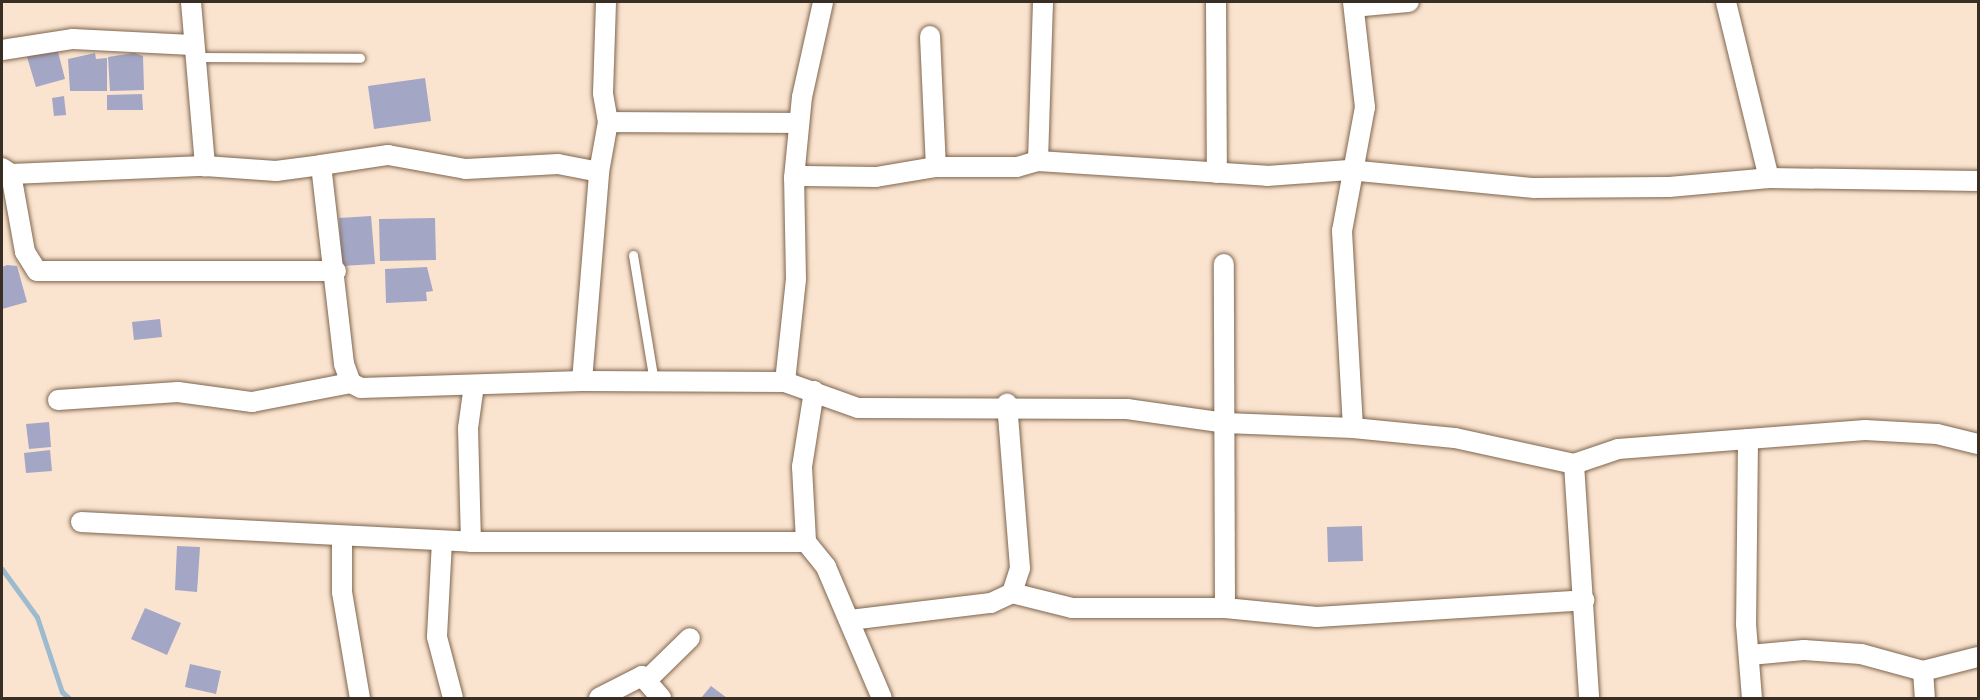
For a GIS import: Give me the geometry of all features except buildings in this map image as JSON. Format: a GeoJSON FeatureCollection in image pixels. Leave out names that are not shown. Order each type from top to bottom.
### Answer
{"type":"FeatureCollection","features":[{"type":"Feature","properties":{"kind":"street"},"geometry":{"type":"LineString","coordinates":[[191,2],[192,51],[205,166]]}},
{"type":"Feature","properties":{"kind":"street"},"geometry":{"type":"LineString","coordinates":[[582,381],[599,172],[608,122],[603,93],[606,2]]}},
{"type":"Feature","properties":{"kind":"street"},"geometry":{"type":"LineString","coordinates":[[785,382],[796,279],[794,178],[799,123],[823,2]]}},
{"type":"Feature","properties":{"kind":"street"},"geometry":{"type":"LineString","coordinates":[[1038,161],[1043,2]]}},
{"type":"Feature","properties":{"kind":"street"},"geometry":{"type":"LineString","coordinates":[[1216,2],[1217,173]]}},
{"type":"Feature","properties":{"kind":"street"},"geometry":{"type":"LineString","coordinates":[[1353,428],[1342,267],[1349,170],[1359,150],[1365,107],[1353,4],[1409,2]]}},
{"type":"Feature","properties":{"kind":"street"},"geometry":{"type":"LineString","coordinates":[[1726,2],[1769,178]]}},
{"type":"Feature","properties":{"kind":"street"},"geometry":{"type":"LineString","coordinates":[[930,36],[936,167]]}},
{"type":"Feature","properties":{"kind":"street"},"geometry":{"type":"LineString","coordinates":[[2,51],[73,39],[192,51]]}},
{"type":"Feature","properties":{"kind":"street"},"geometry":{"type":"LineString","coordinates":[[608,122],[799,123]]}},
{"type":"Feature","properties":{"kind":"street"},"geometry":{"type":"LineString","coordinates":[[336,272],[37,271],[25,252],[6,171],[205,166],[276,171],[388,155],[466,169],[570,164],[599,172]]}},
{"type":"Feature","properties":{"kind":"street"},"geometry":{"type":"LineString","coordinates":[[794,178],[876,177],[936,167],[1017,167],[1038,161],[1217,173],[1349,170],[1534,188],[1669,187],[1769,178],[1978,181]]}},
{"type":"Feature","properties":{"kind":"street"},"geometry":{"type":"LineString","coordinates":[[321,165],[336,272],[344,364],[351,383]]}},
{"type":"Feature","properties":{"kind":"street"},"geometry":{"type":"LineString","coordinates":[[1224,264],[1225,608]]}},
{"type":"Feature","properties":{"kind":"street"},"geometry":{"type":"LineString","coordinates":[[58,400],[177,392],[252,402],[351,383],[361,388],[582,381],[654,384],[785,382],[858,408],[1007,404],[1171,411],[1225,423],[1353,428],[1455,438],[1574,464],[1618,450],[1865,430],[1937,434],[1978,444]]}},
{"type":"Feature","properties":{"kind":"street"},"geometry":{"type":"LineString","coordinates":[[471,542],[468,428],[474,385]]}},
{"type":"Feature","properties":{"kind":"street"},"geometry":{"type":"LineString","coordinates":[[814,391],[802,467],[806,542],[826,567],[850,620],[872,686],[882,699]]}},
{"type":"Feature","properties":{"kind":"street"},"geometry":{"type":"LineString","coordinates":[[1007,404],[1020,568],[1012,593]]}},
{"type":"Feature","properties":{"kind":"street"},"geometry":{"type":"LineString","coordinates":[[1748,439],[1749,655],[1752,699]]}},
{"type":"Feature","properties":{"kind":"street"},"geometry":{"type":"LineString","coordinates":[[1574,464],[1589,699]]}},
{"type":"Feature","properties":{"kind":"street"},"geometry":{"type":"LineString","coordinates":[[81,522],[471,542],[806,542]]}},
{"type":"Feature","properties":{"kind":"street"},"geometry":{"type":"LineString","coordinates":[[342,536],[345,615],[360,699]]}},
{"type":"Feature","properties":{"kind":"street"},"geometry":{"type":"LineString","coordinates":[[442,541],[436,637],[453,699]]}},
{"type":"Feature","properties":{"kind":"street"},"geometry":{"type":"LineString","coordinates":[[850,620],[991,603],[1012,593],[1072,608],[1225,608],[1317,617],[1584,600]]}},
{"type":"Feature","properties":{"kind":"street"},"geometry":{"type":"LineString","coordinates":[[600,699],[638,678],[649,678],[690,638]]}},
{"type":"Feature","properties":{"kind":"street"},"geometry":{"type":"LineString","coordinates":[[1749,655],[1804,650],[1861,654],[1923,671],[1978,657]]}},
{"type":"Feature","properties":{"kind":"street"},"geometry":{"type":"LineString","coordinates":[[1923,671],[1925,699]]}},
{"type":"Feature","properties":{"kind":"street"},"geometry":{"type":"LineString","coordinates":[[649,678],[661,699]]}},
{"type":"Feature","properties":{"kind":"lane"},"geometry":{"type":"LineString","coordinates":[[192,51],[360,58]]}},
{"type":"Feature","properties":{"kind":"lane"},"geometry":{"type":"LineString","coordinates":[[633,255],[654,384]]}},
{"type":"Feature","properties":{"kind":"waterway"},"geometry":{"type":"LineString","coordinates":[[2,569],[37,617],[62,692],[69,698]]}}]}
